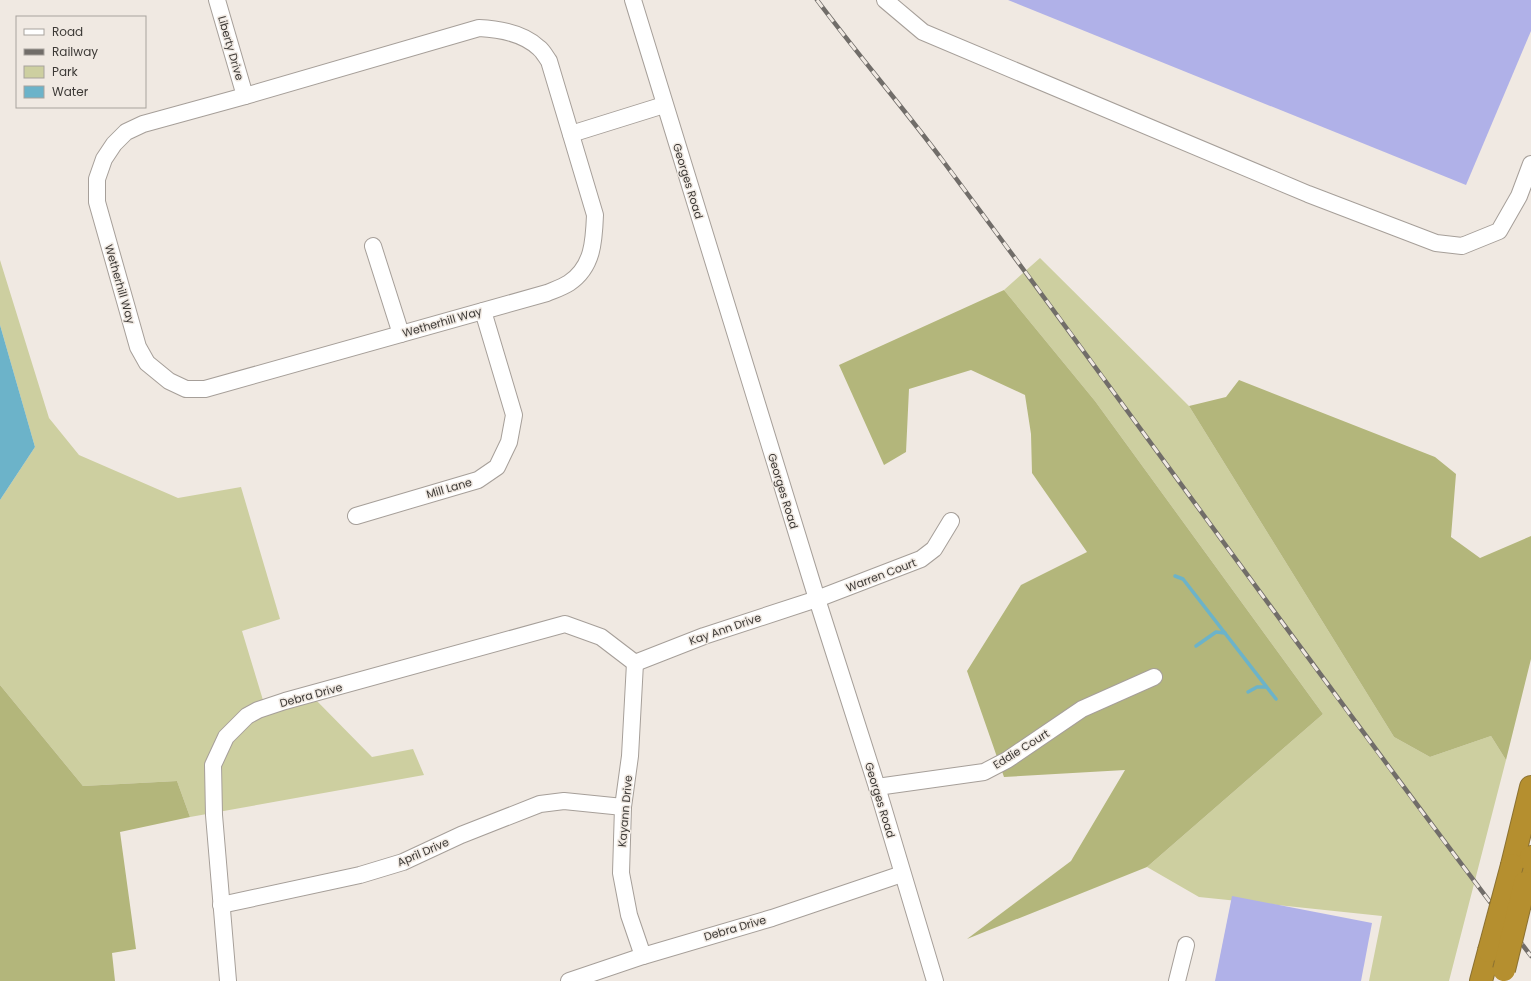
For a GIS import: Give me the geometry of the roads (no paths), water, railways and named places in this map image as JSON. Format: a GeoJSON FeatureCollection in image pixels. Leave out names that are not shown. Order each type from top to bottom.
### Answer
{"type":"FeatureCollection","features":[{"type":"Feature","properties":{"kind":"highway"},"geometry":{"type":"LineString","coordinates":[[1481,981],[1489,951],[1522,861],[1531,787]]}},
{"type":"Feature","properties":{"kind":"highway"},"geometry":{"type":"LineString","coordinates":[[1502,975],[1525,883],[1522,861]]}},
{"type":"Feature","properties":{"kind":"street","name":"Liberty Drive"},"geometry":{"type":"LineString","coordinates":[[217,0],[245,96]]}},
{"type":"Feature","properties":{"kind":"street","name":"Georges Road"},"geometry":{"type":"LineString","coordinates":[[633,0],[664,105],[877,787],[935,981]]}},
{"type":"Feature","properties":{"kind":"street"},"geometry":{"type":"LineString","coordinates":[[885,0],[923,32],[1301,191],[1436,243],[1462,246],[1499,231],[1519,196],[1531,164]]}},
{"type":"Feature","properties":{"kind":"street","name":"Wetherhill Way"},"geometry":{"type":"LineString","coordinates":[[479,28],[500,29],[520,36],[539,48],[549,61],[571,134],[595,215],[594,239],[590,258],[582,271],[570,282],[547,293],[205,389],[186,388],[169,381],[147,363],[138,347],[97,202],[97,179],[104,159],[114,144],[126,132],[143,124],[479,28]]}},
{"type":"Feature","properties":{"kind":"street"},"geometry":{"type":"LineString","coordinates":[[571,134],[664,105]]}},
{"type":"Feature","properties":{"kind":"street"},"geometry":{"type":"LineString","coordinates":[[373,246],[401,334]]}},
{"type":"Feature","properties":{"kind":"street","name":"Mill Lane"},"geometry":{"type":"LineString","coordinates":[[356,516],[478,480],[497,467],[509,442],[514,415],[483,311]]}},
{"type":"Feature","properties":{"kind":"street","name":"Warren Court"},"geometry":{"type":"LineString","coordinates":[[817,598],[921,559],[934,549],[951,521]]}},
{"type":"Feature","properties":{"kind":"street","name":"Kay Ann Drive"},"geometry":{"type":"LineString","coordinates":[[635,663],[704,636],[817,598]]}},
{"type":"Feature","properties":{"kind":"street","name":"Debra Drive"},"geometry":{"type":"LineString","coordinates":[[228,981],[214,815],[213,765],[226,737],[247,716],[258,710],[565,624],[601,637],[635,663]]}},
{"type":"Feature","properties":{"kind":"street","name":"Kayann Drive"},"geometry":{"type":"LineString","coordinates":[[635,663],[630,756],[623,807],[621,873],[629,915],[643,956]]}},
{"type":"Feature","properties":{"kind":"street","name":"Eddie Court"},"geometry":{"type":"LineString","coordinates":[[877,787],[984,772],[1007,760],[1082,709],[1154,677]]}},
{"type":"Feature","properties":{"kind":"street","name":"April Drive"},"geometry":{"type":"LineString","coordinates":[[221,905],[360,875],[403,862],[461,836],[540,804],[564,801],[623,807]]}},
{"type":"Feature","properties":{"kind":"street","name":"Debra Drive"},"geometry":{"type":"LineString","coordinates":[[569,981],[643,956],[772,918],[902,874]]}},
{"type":"Feature","properties":{"kind":"street"},"geometry":{"type":"LineString","coordinates":[[1177,981],[1186,945]]}},
{"type":"Feature","properties":{"kind":"water"},"geometry":{"type":"Polygon","coordinates":[[[0,325],[35,447],[0,500],[0,325]]]}},
{"type":"Feature","properties":{"kind":"waterway"},"geometry":{"type":"LineString","coordinates":[[1175,576],[1183,579],[1276,699]]}},
{"type":"Feature","properties":{"kind":"waterway"},"geometry":{"type":"LineString","coordinates":[[1196,646],[1216,632],[1225,633]]}},
{"type":"Feature","properties":{"kind":"waterway"},"geometry":{"type":"LineString","coordinates":[[1248,692],[1257,687],[1266,687]]}},
{"type":"Feature","properties":{"kind":"railway"},"geometry":{"type":"LineString","coordinates":[[817,0],[943,161],[1382,758],[1531,956]]}}]}
